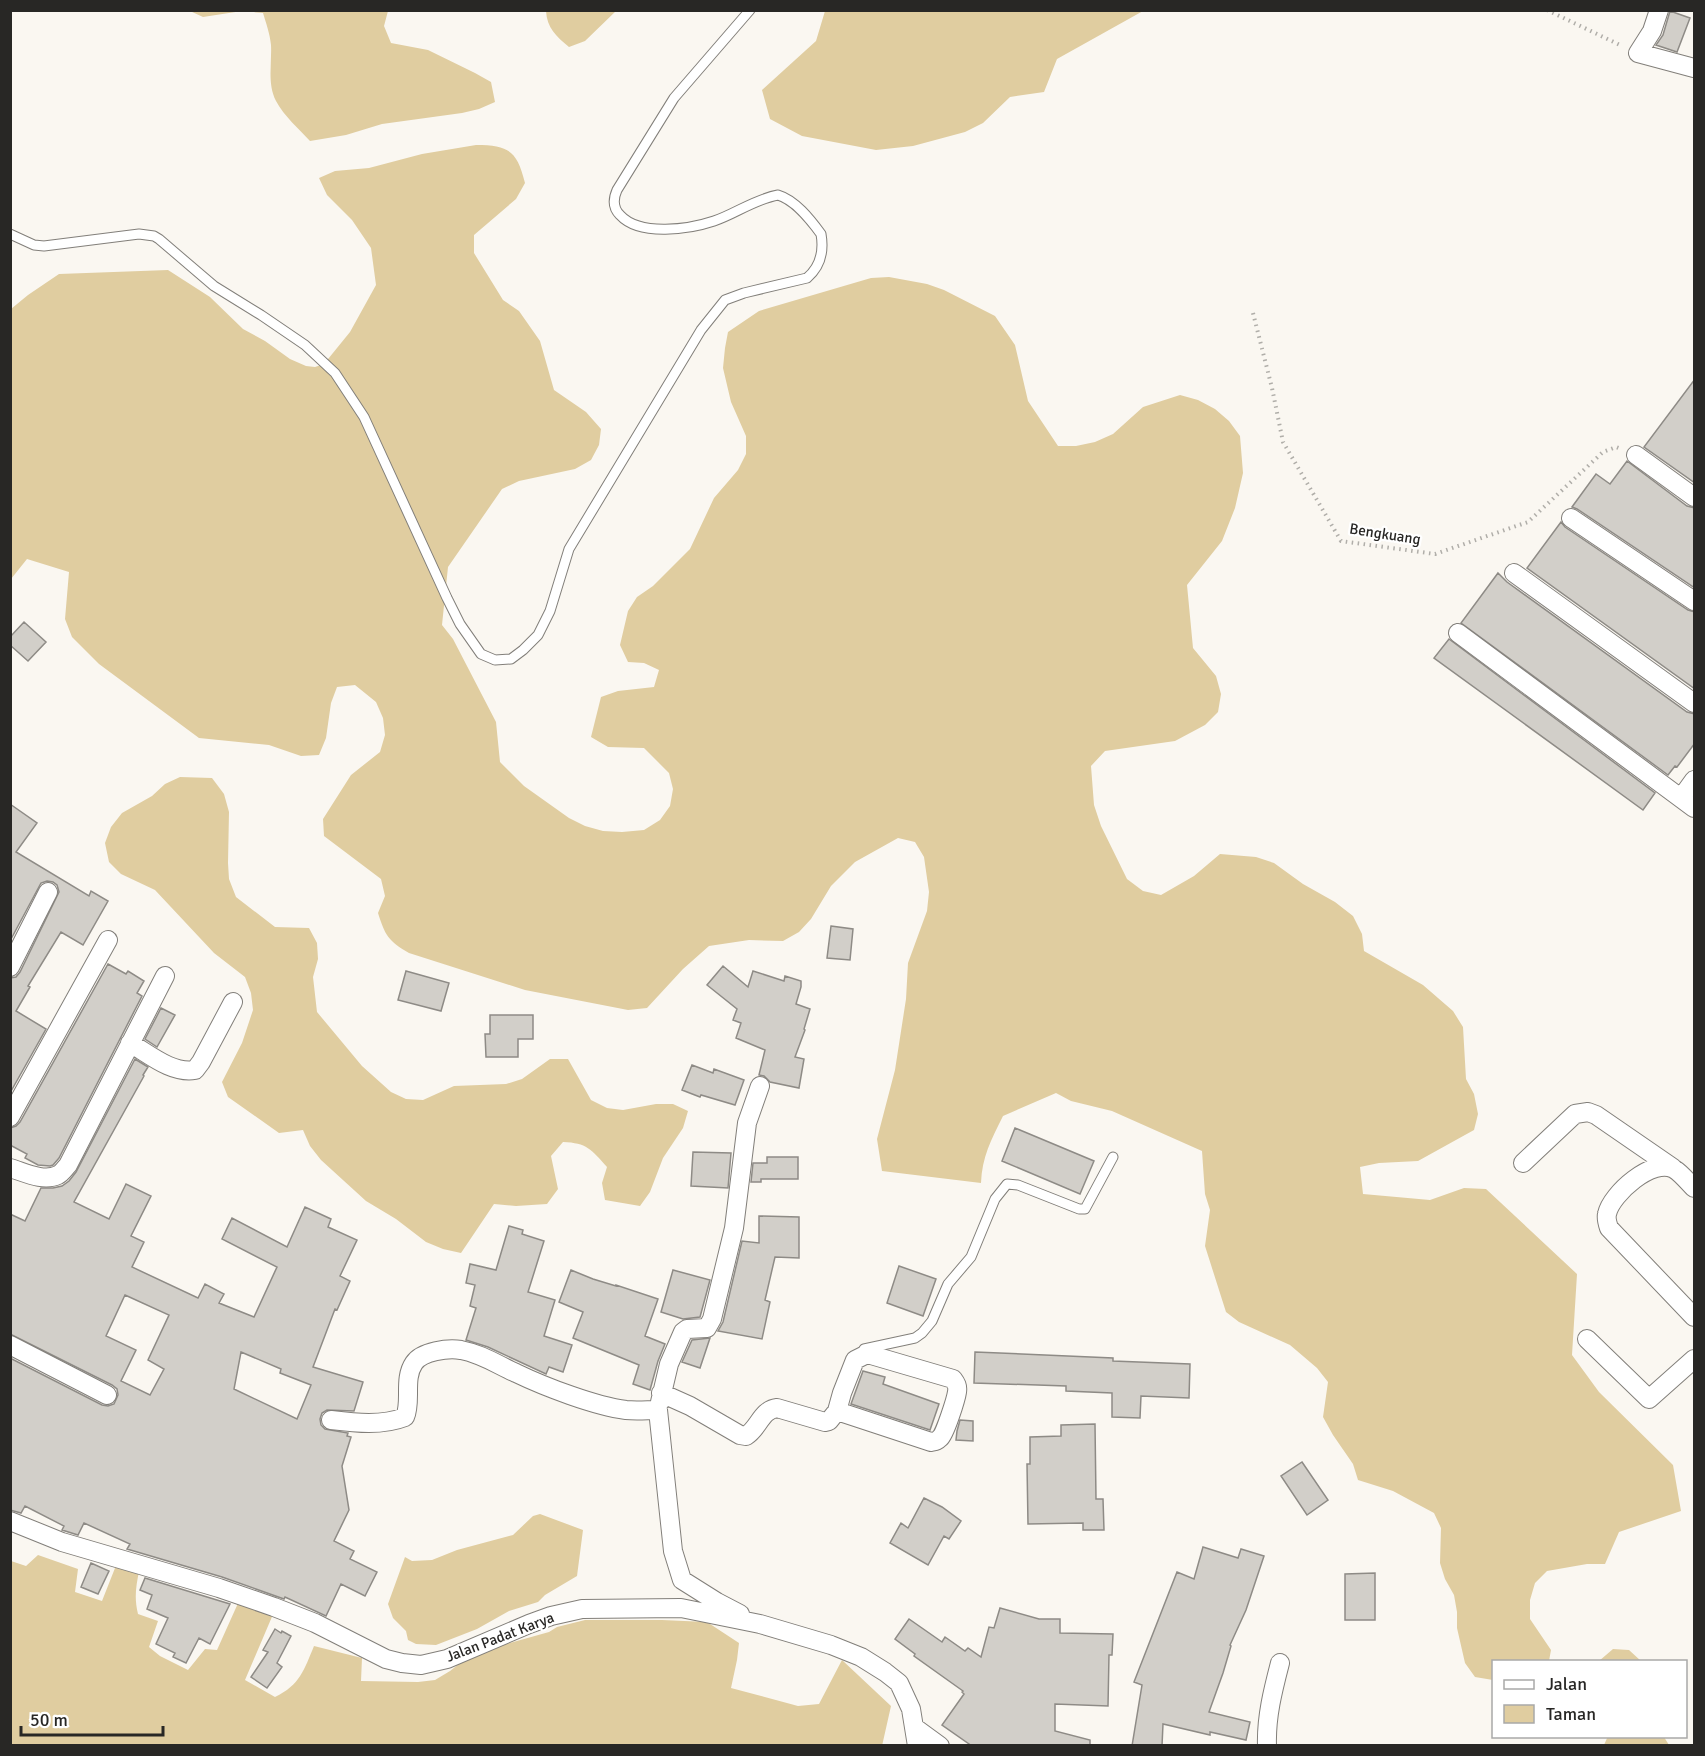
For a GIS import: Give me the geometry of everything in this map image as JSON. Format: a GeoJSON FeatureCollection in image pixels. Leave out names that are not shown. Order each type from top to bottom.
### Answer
{"type":"FeatureCollection","features":[{"type":"Feature","properties":{"kind":"street"},"geometry":{"type":"LineString","coordinates":[[1659,10],[1652,30],[1638,53],[1695,68]]}},
{"type":"Feature","properties":{"kind":"street"},"geometry":{"type":"LineString","coordinates":[[1636,455],[1695,497]]}},
{"type":"Feature","properties":{"kind":"street"},"geometry":{"type":"LineString","coordinates":[[1571,518],[1695,602]]}},
{"type":"Feature","properties":{"kind":"street"},"geometry":{"type":"LineString","coordinates":[[1514,573],[1695,703]]}},
{"type":"Feature","properties":{"kind":"street"},"geometry":{"type":"LineString","coordinates":[[1458,633],[1688,803],[1695,780]]}},
{"type":"Feature","properties":{"kind":"street"},"geometry":{"type":"LineString","coordinates":[[10,967],[48,892]]}},
{"type":"Feature","properties":{"kind":"street"},"geometry":{"type":"LineString","coordinates":[[10,1117],[108,940]]}},
{"type":"Feature","properties":{"kind":"street"},"geometry":{"type":"LineString","coordinates":[[10,1168],[40,1177],[48,1177],[59,1174],[68,1164],[165,976]]}},
{"type":"Feature","properties":{"kind":"street"},"geometry":{"type":"LineString","coordinates":[[130,1043],[175,1069],[195,1070],[233,1002]]}},
{"type":"Feature","properties":{"kind":"street"},"geometry":{"type":"LineString","coordinates":[[760,1086],[747,1123],[734,1228],[712,1319],[707,1328],[687,1329],[683,1332],[669,1364],[660,1401],[673,1551],[682,1580],[717,1602],[760,1624]]}},
{"type":"Feature","properties":{"kind":"street"},"geometry":{"type":"LineString","coordinates":[[1523,1163],[1575,1114],[1588,1112],[1596,1115],[1673,1168],[1695,1188]]}},
{"type":"Feature","properties":{"kind":"street"},"geometry":{"type":"LineString","coordinates":[[1673,1168],[1656,1167],[1634,1178],[1615,1200],[1607,1215],[1609,1228],[1695,1317]]}},
{"type":"Feature","properties":{"kind":"street"},"geometry":{"type":"LineString","coordinates":[[1587,1339],[1649,1399],[1695,1359]]}},
{"type":"Feature","properties":{"kind":"street"},"geometry":{"type":"LineString","coordinates":[[10,1345],[107,1395]]}},
{"type":"Feature","properties":{"kind":"street"},"geometry":{"type":"LineString","coordinates":[[331,1420],[366,1424],[390,1422],[405,1417],[414,1363],[423,1356],[454,1349],[484,1356],[518,1374],[602,1404],[627,1410],[660,1401],[690,1406],[740,1435],[746,1436],[752,1432],[770,1409],[777,1408],[825,1422],[830,1421],[837,1411],[855,1360],[865,1355],[952,1379],[957,1383],[957,1392],[946,1427],[938,1440],[931,1442],[837,1411]]}},
{"type":"Feature","properties":{"kind":"street","name":"Jalan Padat Karya"},"geometry":{"type":"LineString","coordinates":[[10,1521],[62,1542],[219,1588],[274,1607],[315,1623],[386,1659],[402,1663],[421,1665],[447,1659],[529,1624],[582,1609],[681,1608],[760,1624],[861,1657],[885,1672],[899,1683],[911,1709],[917,1746]]}},
{"type":"Feature","properties":{"kind":"street"},"geometry":{"type":"LineString","coordinates":[[1267,1746],[1266,1725],[1280,1663]]}},
{"type":"Feature","properties":{"kind":"street"},"geometry":{"type":"LineString","coordinates":[[914,1727],[940,1746]]}},
{"type":"Feature","properties":{"kind":"lane"},"geometry":{"type":"LineString","coordinates":[[10,234],[34,245],[44,246],[139,234],[154,236],[214,286],[305,345],[335,373],[364,417],[447,598],[473,645],[481,654],[495,660],[511,659],[538,635],[550,611],[569,549],[701,330],[725,300],[744,293],[807,278],[821,260],[821,234],[786,197],[778,195],[713,221],[694,226],[657,230],[631,223],[621,217],[615,208],[614,198],[617,190],[674,98],[750,10]]}},
{"type":"Feature","properties":{"kind":"lane"},"geometry":{"type":"LineString","coordinates":[[855,1360],[864,1349],[915,1338],[932,1322],[948,1284],[970,1257],[995,1199],[1007,1184],[1018,1185],[1079,1209],[1085,1209],[1113,1157]]}},
{"type":"Feature","properties":{"kind":"path"},"geometry":{"type":"LineString","coordinates":[[1547,10],[1608,41],[1638,53]]}},
{"type":"Feature","properties":{"kind":"path","name":"Bengkuang"},"geometry":{"type":"LineString","coordinates":[[1253,313],[1283,442],[1341,541],[1435,554],[1528,522],[1603,452],[1616,447],[1636,455]]}},
{"type":"Feature","properties":{"kind":"green space"},"geometry":{"type":"Polygon","coordinates":[[[546,10],[616,11],[585,41],[569,47],[553,31],[548,22],[546,10]]]}},
{"type":"Feature","properties":{"kind":"green space"},"geometry":{"type":"Polygon","coordinates":[[[825,10],[1143,11],[1057,59],[1044,92],[1010,97],[983,123],[965,132],[913,146],[876,150],[802,136],[770,119],[762,90],[816,41],[825,10]]]}},
{"type":"Feature","properties":{"kind":"green space"},"geometry":{"type":"Polygon","coordinates":[[[190,11],[242,11],[203,17],[190,11]]]}},
{"type":"Feature","properties":{"kind":"green space"},"geometry":{"type":"Polygon","coordinates":[[[242,11],[388,11],[384,26],[391,43],[428,50],[491,82],[495,102],[462,113],[382,124],[346,135],[310,141],[283,112],[273,94],[270,41],[263,13],[242,11]]]}},
{"type":"Feature","properties":{"kind":"green space"},"geometry":{"type":"Polygon","coordinates":[[[487,145],[504,149],[515,157],[525,183],[516,199],[474,235],[474,253],[503,300],[519,311],[540,341],[554,390],[586,412],[601,429],[599,445],[591,460],[575,469],[519,481],[502,489],[448,567],[442,625],[453,639],[496,722],[500,762],[524,786],[569,818],[585,826],[603,831],[644,830],[660,820],[670,806],[673,789],[669,773],[644,748],[608,747],[591,737],[601,697],[618,691],[654,687],[659,670],[644,663],[628,662],[620,645],[628,611],[637,597],[653,586],[690,549],[714,498],[738,470],[746,454],[746,436],[731,402],[723,368],[728,332],[759,311],[871,278],[889,277],[927,284],[944,290],[995,316],[1015,345],[1028,401],[1058,446],[1076,446],[1095,442],[1113,434],[1143,407],[1180,395],[1198,400],[1215,409],[1229,421],[1240,436],[1243,473],[1235,508],[1222,541],[1187,585],[1193,648],[1216,676],[1221,694],[1218,712],[1205,725],[1175,741],[1105,751],[1091,766],[1094,805],[1101,826],[1127,879],[1143,891],[1161,895],[1194,876],[1220,854],[1256,857],[1274,863],[1353,916],[1362,934],[1364,951],[1423,985],[1453,1011],[1463,1027],[1466,1079],[1474,1094],[1478,1114],[1474,1130],[1418,1161],[1379,1163],[1360,1167],[1363,1194],[1430,1200],[1464,1188],[1486,1189],[1577,1274],[1572,1355],[1599,1392],[1673,1465],[1681,1511],[1619,1532],[1605,1564],[1587,1564],[1547,1571],[1535,1583],[1530,1600],[1530,1619],[1551,1650],[1549,1660],[1492,1660],[1492,1680],[1475,1677],[1465,1663],[1457,1628],[1454,1595],[1445,1579],[1440,1563],[1441,1528],[1434,1513],[1393,1491],[1358,1480],[1353,1464],[1323,1417],[1328,1382],[1317,1368],[1290,1345],[1239,1322],[1226,1312],[1205,1246],[1210,1210],[1205,1194],[1202,1151],[1112,1111],[1071,1101],[1056,1093],[1003,1116],[985,1157],[981,1183],[882,1171],[877,1139],[895,1070],[906,999],[908,963],[927,911],[929,892],[924,857],[915,842],[898,838],[855,862],[831,886],[811,919],[799,932],[783,941],[749,940],[709,946],[683,969],[647,1008],[628,1010],[525,990],[409,953],[396,945],[385,932],[378,913],[385,896],[381,879],[324,836],[323,819],[351,775],[380,752],[385,735],[383,718],[376,702],[355,685],[337,687],[331,703],[326,738],[319,755],[301,756],[269,745],[199,738],[99,664],[72,637],[65,619],[69,572],[27,559],[11,579],[11,309],[59,274],[168,270],[210,297],[243,329],[290,359],[306,366],[315,367],[324,364],[350,332],[376,285],[371,248],[352,220],[327,195],[319,178],[335,171],[369,168],[422,154],[487,145]]]}},
{"type":"Feature","properties":{"kind":"green space"},"geometry":{"type":"Polygon","coordinates":[[[180,777],[212,778],[224,794],[229,812],[229,879],[236,897],[275,927],[309,928],[317,943],[318,959],[313,977],[317,1012],[362,1066],[391,1092],[406,1099],[423,1100],[454,1086],[506,1084],[522,1079],[550,1059],[568,1059],[591,1100],[607,1108],[623,1110],[656,1104],[673,1104],[688,1111],[683,1128],[663,1158],[650,1192],[640,1206],[605,1200],[602,1183],[607,1167],[588,1148],[563,1142],[551,1156],[558,1189],[547,1204],[516,1206],[494,1204],[461,1253],[443,1249],[426,1242],[396,1219],[366,1201],[321,1160],[310,1146],[303,1130],[279,1133],[228,1097],[222,1082],[242,1043],[253,1010],[251,993],[245,977],[214,953],[155,890],[121,874],[109,862],[105,843],[111,827],[122,813],[152,796],[165,784],[180,777]]]}},
{"type":"Feature","properties":{"kind":"green space"},"geometry":{"type":"Polygon","coordinates":[[[540,1514],[583,1530],[577,1576],[545,1595],[538,1602],[509,1611],[477,1629],[436,1645],[416,1644],[408,1640],[406,1631],[393,1618],[388,1604],[405,1557],[412,1561],[432,1560],[457,1550],[513,1535],[533,1516],[540,1514]]]}},
{"type":"Feature","properties":{"kind":"green space"},"geometry":{"type":"Polygon","coordinates":[[[38,1555],[78,1569],[75,1592],[102,1601],[117,1563],[139,1571],[136,1592],[138,1614],[158,1621],[149,1647],[160,1656],[188,1670],[205,1649],[217,1650],[239,1601],[274,1612],[245,1680],[275,1697],[296,1682],[314,1646],[362,1658],[361,1681],[418,1682],[435,1680],[464,1660],[506,1644],[549,1632],[557,1627],[585,1620],[662,1620],[707,1622],[739,1643],[731,1688],[798,1706],[819,1704],[842,1660],[891,1706],[882,1746],[11,1746],[11,1561],[26,1566],[38,1555]]]}},
{"type":"Feature","properties":{"kind":"green space"},"geometry":{"type":"Polygon","coordinates":[[[1613,1649],[1629,1650],[1640,1660],[1600,1660],[1613,1649]]]}},
{"type":"Feature","properties":{"kind":"green space"},"geometry":{"type":"Polygon","coordinates":[[[1607,1738],[1665,1738],[1669,1745],[1604,1745],[1607,1738]]]}},
{"type":"Feature","properties":{"kind":"building"},"geometry":{"type":"Polygon","coordinates":[[[1670,11],[1690,18],[1677,52],[1656,45],[1663,35],[1670,11]]]}},
{"type":"Feature","properties":{"kind":"building"},"geometry":{"type":"Polygon","coordinates":[[[1695,379],[1695,483],[1644,447],[1695,379]]]}},
{"type":"Feature","properties":{"kind":"building"},"geometry":{"type":"Polygon","coordinates":[[[1627,461],[1687,506],[1695,508],[1695,588],[1572,507],[1596,474],[1610,484],[1627,461]]]}},
{"type":"Feature","properties":{"kind":"building"},"geometry":{"type":"Polygon","coordinates":[[[1561,522],[1565,527],[1688,610],[1695,612],[1695,689],[1527,568],[1561,522]]]}},
{"type":"Feature","properties":{"kind":"building"},"geometry":{"type":"Polygon","coordinates":[[[1498,573],[1507,582],[1687,712],[1695,714],[1695,743],[1668,775],[1461,623],[1498,573]]]}},
{"type":"Feature","properties":{"kind":"building"},"geometry":{"type":"Polygon","coordinates":[[[24,622],[46,642],[28,661],[10,645],[10,637],[24,622]]]}},
{"type":"Feature","properties":{"kind":"building"},"geometry":{"type":"Polygon","coordinates":[[[1449,639],[1655,793],[1643,810],[1434,658],[1449,639]]]}},
{"type":"Feature","properties":{"kind":"building"},"geometry":{"type":"Polygon","coordinates":[[[10,804],[37,823],[16,852],[89,896],[91,891],[108,901],[83,945],[61,932],[28,986],[30,987],[16,1011],[46,1029],[10,1093],[10,978],[16,977],[20,972],[59,892],[57,885],[53,882],[41,883],[10,941],[10,804]]]}},
{"type":"Feature","properties":{"kind":"building"},"geometry":{"type":"Polygon","coordinates":[[[831,926],[853,929],[850,960],[827,958],[831,926]]]}},
{"type":"Feature","properties":{"kind":"building"},"geometry":{"type":"Polygon","coordinates":[[[108,964],[126,974],[128,971],[144,981],[137,993],[142,996],[59,1158],[50,1166],[38,1165],[25,1158],[27,1154],[10,1145],[10,1128],[20,1122],[108,964]]]}},
{"type":"Feature","properties":{"kind":"building"},"geometry":{"type":"Polygon","coordinates":[[[723,966],[748,987],[753,971],[784,981],[785,976],[801,981],[796,1004],[810,1009],[795,1057],[804,1059],[799,1088],[770,1082],[764,1076],[759,1075],[765,1050],[736,1038],[741,1023],[733,1020],[737,1009],[707,985],[723,966]]]}},
{"type":"Feature","properties":{"kind":"building"},"geometry":{"type":"Polygon","coordinates":[[[406,971],[449,983],[441,1011],[398,1000],[406,971]]]}},
{"type":"Feature","properties":{"kind":"building"},"geometry":{"type":"Polygon","coordinates":[[[161,1008],[175,1015],[157,1047],[145,1039],[161,1008]]]}},
{"type":"Feature","properties":{"kind":"building"},"geometry":{"type":"Polygon","coordinates":[[[490,1015],[533,1015],[533,1039],[518,1039],[518,1057],[486,1057],[485,1034],[490,1034],[490,1015]]]}},
{"type":"Feature","properties":{"kind":"building"},"geometry":{"type":"Polygon","coordinates":[[[135,1059],[148,1067],[74,1202],[109,1219],[126,1184],[151,1196],[131,1236],[144,1242],[132,1267],[198,1298],[205,1284],[224,1294],[219,1303],[254,1317],[277,1267],[222,1239],[232,1218],[287,1247],[305,1207],[331,1219],[328,1227],[357,1240],[340,1276],[350,1281],[337,1310],[335,1309],[313,1367],[363,1382],[354,1411],[327,1410],[322,1413],[320,1419],[325,1429],[348,1433],[347,1436],[351,1437],[342,1466],[349,1510],[334,1541],[354,1551],[350,1559],[377,1572],[365,1596],[341,1584],[326,1616],[285,1597],[284,1599],[222,1577],[127,1549],[130,1544],[84,1523],[78,1535],[62,1530],[64,1526],[25,1506],[21,1513],[10,1510],[10,1358],[102,1405],[114,1404],[118,1395],[117,1389],[112,1385],[10,1334],[10,1214],[25,1221],[41,1188],[62,1186],[76,1172],[135,1059]],[[125,1295],[106,1336],[136,1350],[121,1381],[150,1395],[164,1369],[148,1360],[169,1315],[125,1295]],[[241,1352],[234,1389],[297,1419],[311,1385],[280,1373],[281,1369],[241,1352]]]}},
{"type":"Feature","properties":{"kind":"building"},"geometry":{"type":"Polygon","coordinates":[[[692,1065],[713,1073],[714,1069],[744,1080],[735,1105],[701,1095],[700,1097],[682,1090],[692,1065]]]}},
{"type":"Feature","properties":{"kind":"building"},"geometry":{"type":"Polygon","coordinates":[[[1015,1128],[1094,1161],[1080,1194],[1002,1161],[1015,1128]]]}},
{"type":"Feature","properties":{"kind":"building"},"geometry":{"type":"Polygon","coordinates":[[[693,1152],[731,1153],[728,1188],[691,1186],[693,1152]]]}},
{"type":"Feature","properties":{"kind":"building"},"geometry":{"type":"Polygon","coordinates":[[[767,1157],[798,1157],[798,1179],[761,1179],[761,1182],[751,1182],[753,1163],[767,1163],[767,1157]]]}},
{"type":"Feature","properties":{"kind":"building"},"geometry":{"type":"Polygon","coordinates":[[[759,1216],[799,1217],[799,1258],[775,1257],[765,1300],[770,1302],[762,1339],[718,1331],[723,1322],[742,1241],[759,1243],[759,1216]]]}},
{"type":"Feature","properties":{"kind":"building"},"geometry":{"type":"Polygon","coordinates":[[[509,1226],[523,1230],[522,1234],[544,1241],[528,1292],[555,1300],[544,1336],[572,1345],[563,1372],[549,1367],[546,1374],[488,1347],[466,1340],[476,1308],[470,1306],[475,1285],[466,1283],[470,1264],[496,1270],[509,1226]]]}},
{"type":"Feature","properties":{"kind":"building"},"geometry":{"type":"Polygon","coordinates":[[[899,1266],[936,1279],[923,1316],[887,1303],[899,1266]]]}},
{"type":"Feature","properties":{"kind":"building"},"geometry":{"type":"Polygon","coordinates":[[[571,1270],[658,1299],[645,1336],[665,1344],[650,1390],[633,1384],[639,1365],[573,1338],[583,1312],[559,1302],[571,1270]]]}},
{"type":"Feature","properties":{"kind":"building"},"geometry":{"type":"Polygon","coordinates":[[[673,1270],[710,1280],[700,1317],[683,1319],[661,1312],[673,1270]]]}},
{"type":"Feature","properties":{"kind":"building"},"geometry":{"type":"Polygon","coordinates":[[[710,1338],[700,1368],[682,1362],[692,1340],[710,1338]]]}},
{"type":"Feature","properties":{"kind":"building"},"geometry":{"type":"Polygon","coordinates":[[[975,1352],[1190,1364],[1189,1398],[1141,1396],[1140,1418],[1112,1417],[1112,1393],[1066,1391],[1066,1386],[974,1383],[975,1352]]]}},
{"type":"Feature","properties":{"kind":"building"},"geometry":{"type":"Polygon","coordinates":[[[863,1371],[885,1377],[883,1384],[939,1404],[930,1430],[851,1404],[863,1371]]]}},
{"type":"Feature","properties":{"kind":"building"},"geometry":{"type":"Polygon","coordinates":[[[960,1420],[973,1421],[973,1441],[956,1440],[960,1420]]]}},
{"type":"Feature","properties":{"kind":"building"},"geometry":{"type":"Polygon","coordinates":[[[1095,1424],[1096,1499],[1103,1499],[1104,1530],[1083,1530],[1083,1523],[1028,1524],[1027,1464],[1030,1464],[1030,1437],[1061,1436],[1061,1425],[1095,1424]]]}},
{"type":"Feature","properties":{"kind":"building"},"geometry":{"type":"Polygon","coordinates":[[[1302,1462],[1328,1500],[1307,1515],[1281,1476],[1302,1462]]]}},
{"type":"Feature","properties":{"kind":"building"},"geometry":{"type":"Polygon","coordinates":[[[924,1498],[942,1507],[961,1521],[949,1539],[944,1536],[928,1565],[890,1543],[901,1523],[908,1528],[924,1498]]]}},
{"type":"Feature","properties":{"kind":"building"},"geometry":{"type":"Polygon","coordinates":[[[1203,1547],[1238,1558],[1241,1549],[1264,1556],[1246,1610],[1230,1645],[1209,1712],[1250,1722],[1246,1740],[1210,1732],[1210,1735],[1163,1724],[1162,1746],[1132,1746],[1142,1685],[1134,1682],[1177,1572],[1194,1579],[1203,1547]]]}},
{"type":"Feature","properties":{"kind":"building"},"geometry":{"type":"Polygon","coordinates":[[[91,1563],[109,1571],[98,1594],[81,1587],[91,1563]]]}},
{"type":"Feature","properties":{"kind":"building"},"geometry":{"type":"Polygon","coordinates":[[[1375,1573],[1375,1620],[1345,1620],[1345,1574],[1375,1573]]]}},
{"type":"Feature","properties":{"kind":"building"},"geometry":{"type":"Polygon","coordinates":[[[145,1578],[230,1604],[210,1644],[199,1638],[186,1663],[173,1657],[175,1653],[156,1644],[168,1618],[147,1609],[152,1595],[140,1590],[145,1578]]]}},
{"type":"Feature","properties":{"kind":"building"},"geometry":{"type":"Polygon","coordinates":[[[1000,1608],[1039,1619],[1060,1619],[1060,1633],[1113,1634],[1112,1655],[1109,1655],[1108,1706],[1055,1704],[1055,1731],[1090,1740],[1090,1746],[972,1746],[942,1725],[964,1694],[963,1691],[914,1656],[915,1654],[895,1639],[909,1619],[942,1642],[945,1637],[965,1651],[968,1648],[981,1657],[989,1627],[994,1628],[1000,1608]]]}},
{"type":"Feature","properties":{"kind":"building"},"geometry":{"type":"Polygon","coordinates":[[[275,1629],[291,1636],[277,1663],[282,1667],[267,1688],[251,1677],[268,1652],[263,1650],[275,1629]]]}}]}
